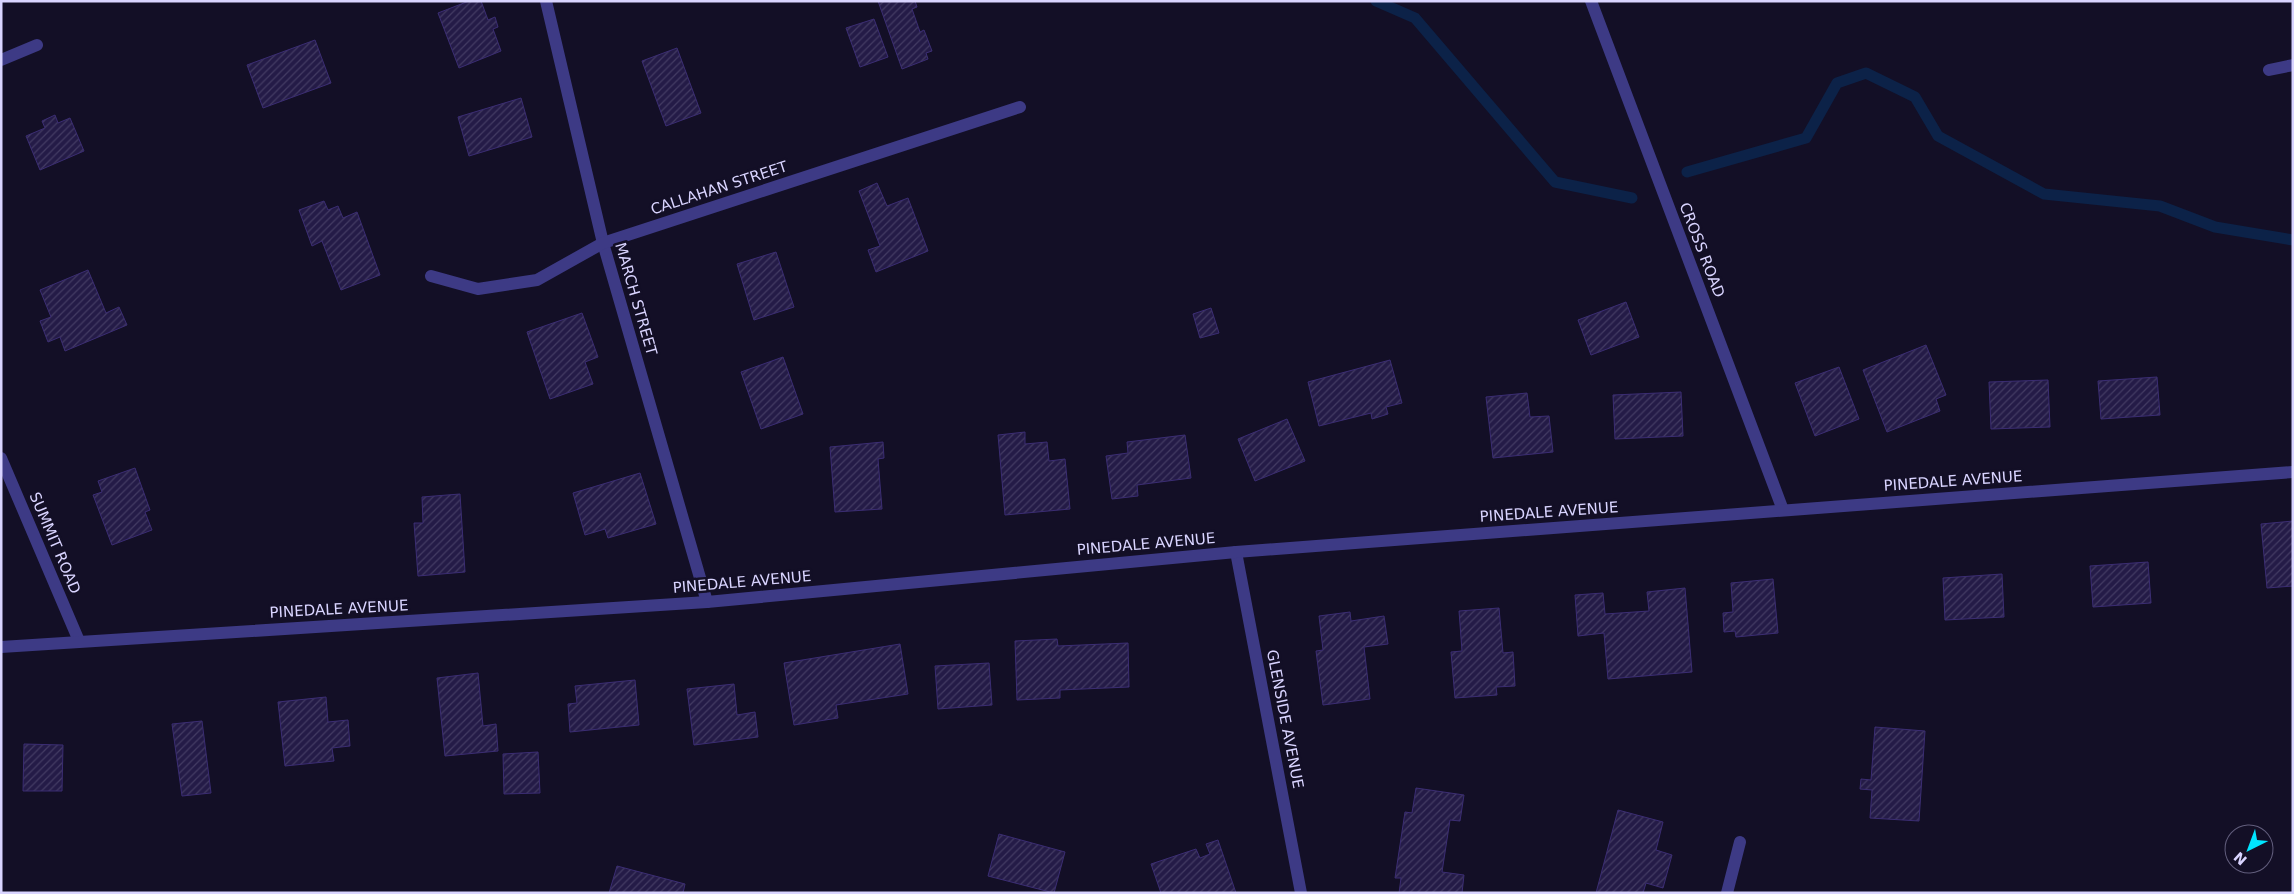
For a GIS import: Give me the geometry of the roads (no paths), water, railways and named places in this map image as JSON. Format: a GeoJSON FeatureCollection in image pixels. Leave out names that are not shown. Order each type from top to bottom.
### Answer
{"type":"FeatureCollection","features":[{"type":"Feature","properties":{"kind":"street","name":"MARCH STREET"},"geometry":{"type":"LineString","coordinates":[[546,1],[603,244],[707,602]]}},
{"type":"Feature","properties":{"kind":"street","name":"CROSS ROAD"},"geometry":{"type":"LineString","coordinates":[[1592,1],[1783,510]]}},
{"type":"Feature","properties":{"kind":"street"},"geometry":{"type":"LineString","coordinates":[[1,60],[37,45]]}},
{"type":"Feature","properties":{"kind":"street"},"geometry":{"type":"LineString","coordinates":[[2269,70],[2293,64]]}},
{"type":"Feature","properties":{"kind":"street","name":"CALLAHAN STREET"},"geometry":{"type":"LineString","coordinates":[[431,276],[478,289],[536,280],[603,244],[1020,107]]}},
{"type":"Feature","properties":{"kind":"street","name":"SUMMIT ROAD"},"geometry":{"type":"LineString","coordinates":[[1,458],[79,641]]}},
{"type":"Feature","properties":{"kind":"street","name":"PINEDALE AVENUE"},"geometry":{"type":"LineString","coordinates":[[1,647],[707,602],[1236,552],[2293,472]]}},
{"type":"Feature","properties":{"kind":"street","name":"GLENSIDE AVENUE"},"geometry":{"type":"LineString","coordinates":[[1236,552],[1301,893]]}},
{"type":"Feature","properties":{"kind":"street"},"geometry":{"type":"LineString","coordinates":[[1726,893],[1740,842]]}},
{"type":"Feature","properties":{"kind":"waterway"},"geometry":{"type":"LineString","coordinates":[[1376,1],[1415,18],[1555,182],[1632,198]]}},
{"type":"Feature","properties":{"kind":"waterway"},"geometry":{"type":"LineString","coordinates":[[1687,172],[1806,138],[1837,83],[1866,73],[1915,97],[1938,136],[2044,194],[2160,206],[2215,227],[2293,240]]}}]}
